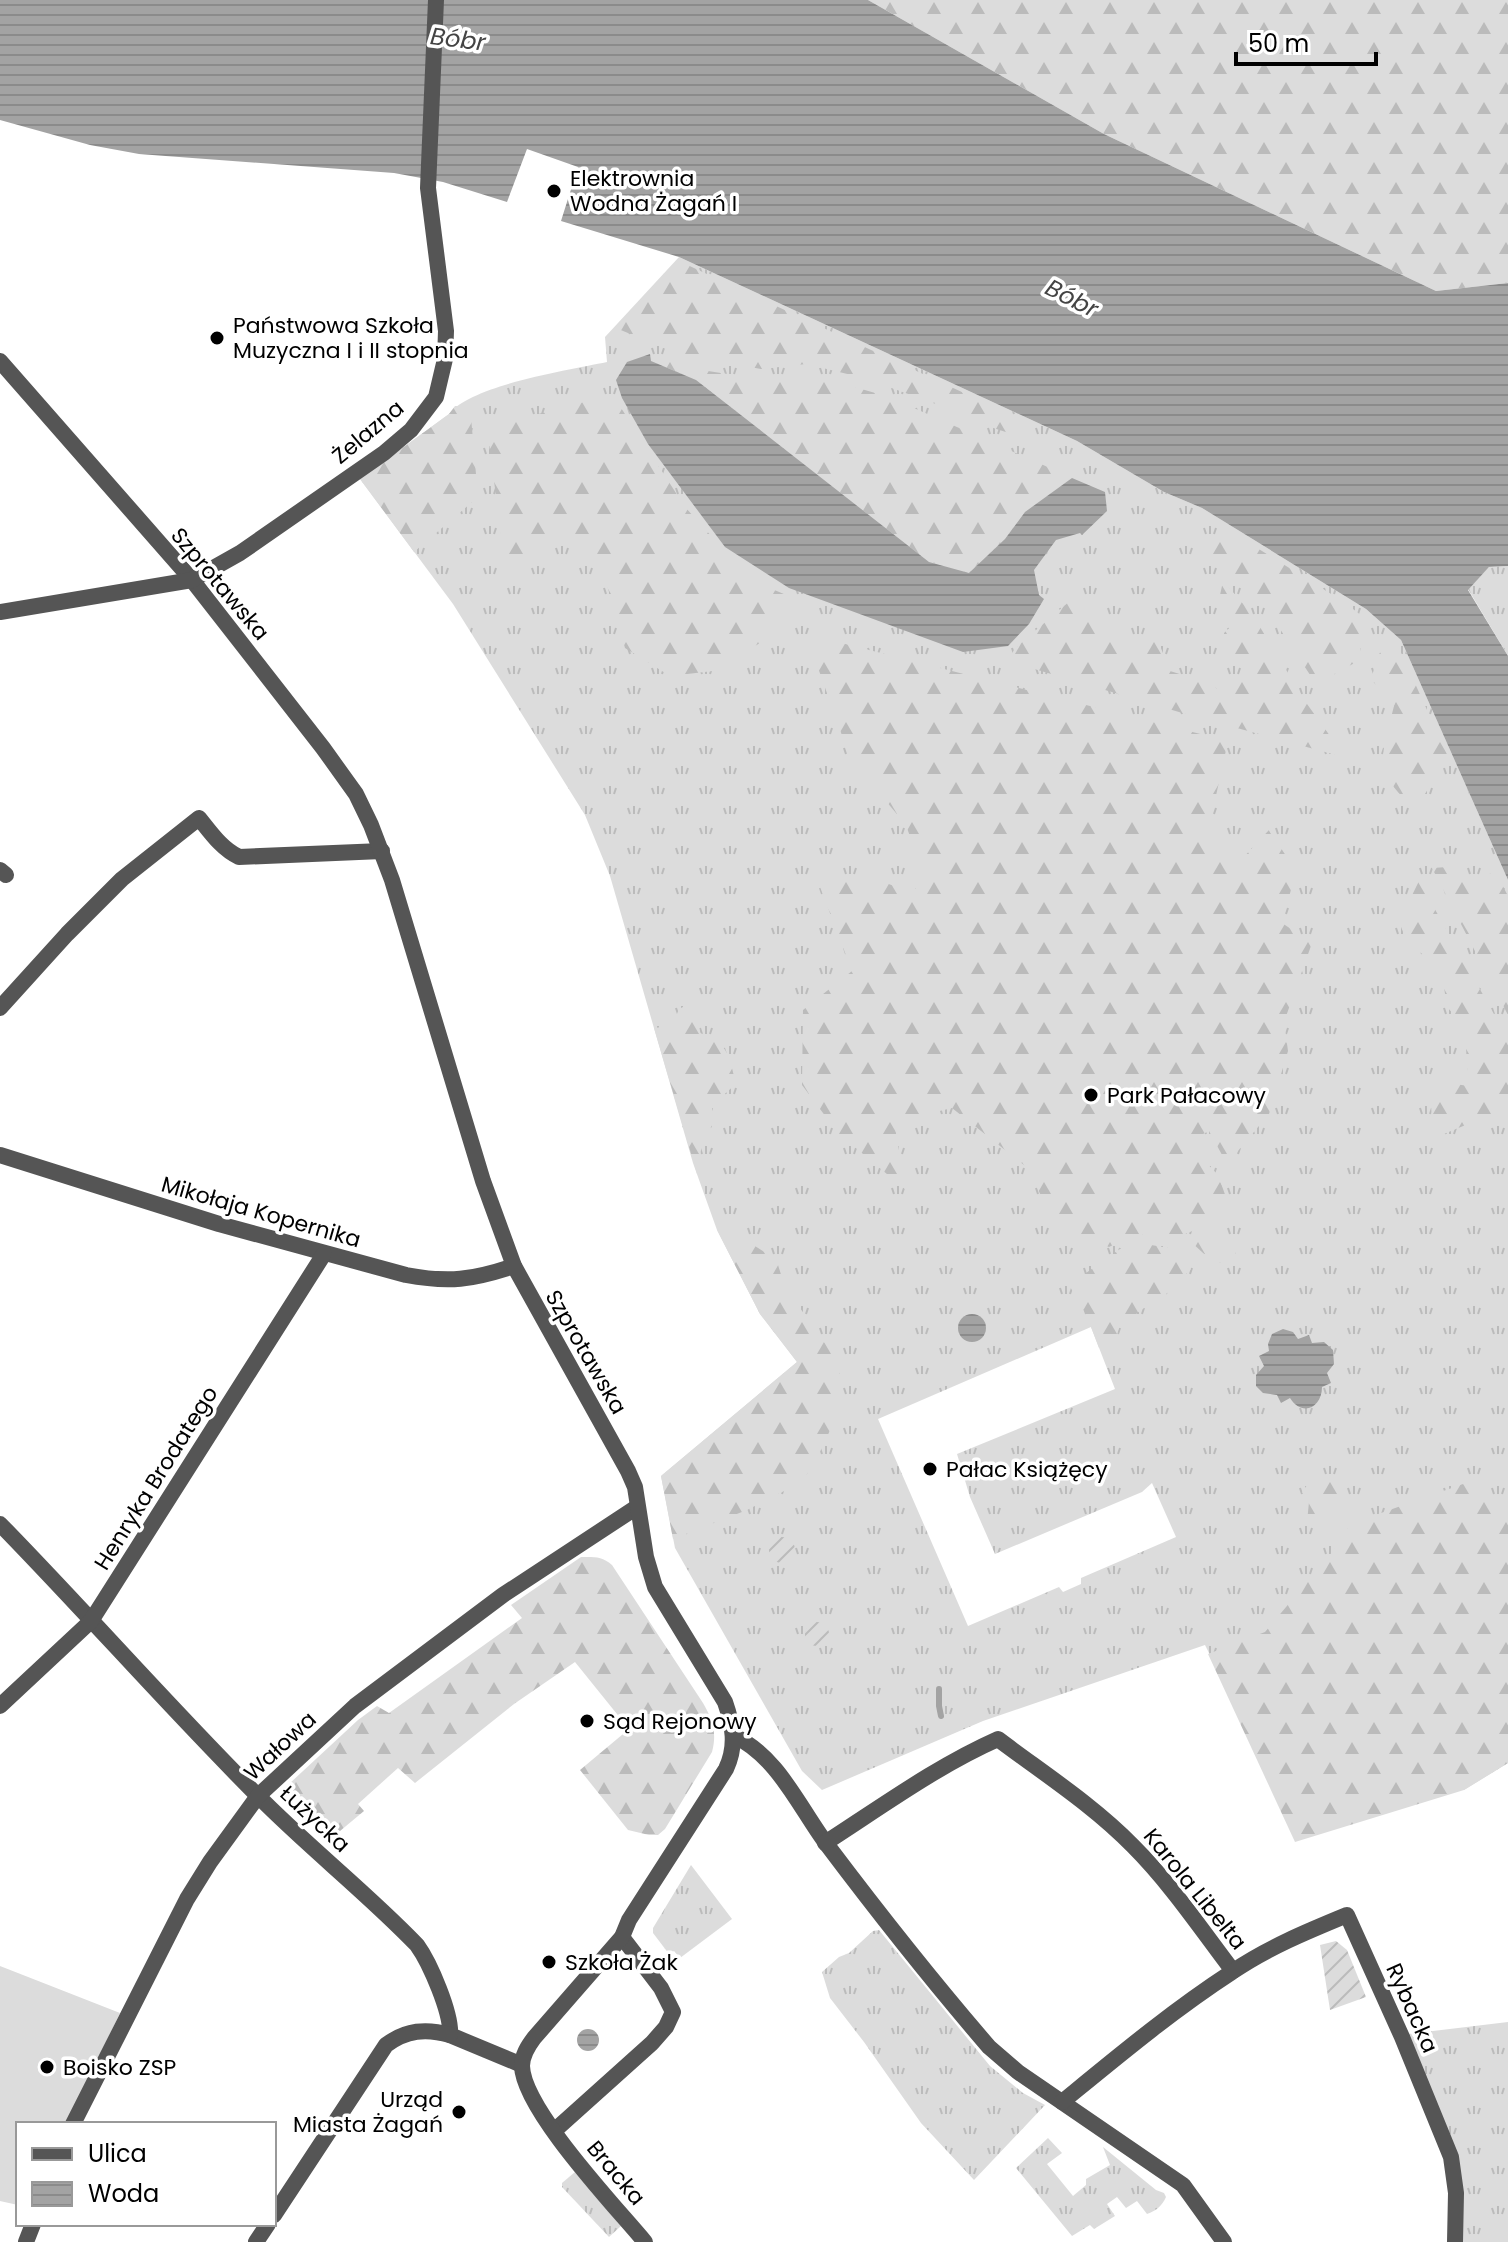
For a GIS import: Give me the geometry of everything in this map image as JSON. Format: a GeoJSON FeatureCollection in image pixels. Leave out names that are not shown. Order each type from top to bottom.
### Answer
{"type":"FeatureCollection","features":[{"type":"Feature","properties":{"kind":"street","name":"Żelazna"},"geometry":{"type":"LineString","coordinates":[[0,612],[192,580],[240,553],[384,453],[411,430],[436,397],[445,359],[446,331],[428,188],[436,0]]}},
{"type":"Feature","properties":{"kind":"street","name":"Szprotawska"},"geometry":{"type":"LineString","coordinates":[[0,361],[192,580],[356,794],[382,851],[483,1181],[514,1266],[628,1471],[635,1487],[646,1557],[655,1587],[725,1702],[734,1736]]}},
{"type":"Feature","properties":{"kind":"street"},"geometry":{"type":"LineString","coordinates":[[0,1008],[122,879],[199,818],[216,840],[239,857],[382,851]]}},
{"type":"Feature","properties":{"kind":"street","name":"Mikołaja Kopernika"},"geometry":{"type":"LineString","coordinates":[[0,1155],[219,1224],[406,1275],[444,1281],[479,1277],[514,1266]]}},
{"type":"Feature","properties":{"kind":"street","name":"Henryka Brodatego"},"geometry":{"type":"LineString","coordinates":[[0,1706],[91,1621],[324,1254]]}},
{"type":"Feature","properties":{"kind":"street","name":"Wałowa"},"geometry":{"type":"LineString","coordinates":[[74,2122],[187,1899],[258,1796],[368,1697],[503,1595],[637,1507]]}},
{"type":"Feature","properties":{"kind":"street","name":"Łużycka"},"geometry":{"type":"LineString","coordinates":[[0,1524],[258,1796],[417,1945],[430,1966],[450,2022],[450,2035]]}},
{"type":"Feature","properties":{"kind":"street"},"geometry":{"type":"LineString","coordinates":[[276,2212],[386,2045],[401,2035],[427,2030],[450,2035],[522,2065],[523,2055],[534,2038],[622,1937],[629,1920],[729,1764],[734,1736],[756,1749],[772,1766],[825,1843],[989,2047],[1018,2072],[1183,2185],[1224,2242]]}},
{"type":"Feature","properties":{"kind":"street","name":"Karola Libelta"},"geometry":{"type":"LineString","coordinates":[[825,1843],[913,1786],[998,1739],[1073,1794],[1131,1843],[1233,1971],[1140,2038],[1062,2102]]}},
{"type":"Feature","properties":{"kind":"street","name":"Rybacka"},"geometry":{"type":"LineString","coordinates":[[1233,1971],[1296,1936],[1347,1915],[1451,2157],[1456,2193],[1455,2242]]}},
{"type":"Feature","properties":{"kind":"street"},"geometry":{"type":"LineString","coordinates":[[554,2131],[652,2043],[666,2027],[673,2012],[661,1988],[622,1937]]}},
{"type":"Feature","properties":{"kind":"street","name":"Bracka"},"geometry":{"type":"LineString","coordinates":[[522,2065],[530,2096],[554,2131],[645,2242]]}},
{"type":"Feature","properties":{"kind":"green space"},"geometry":{"type":"Polygon","coordinates":[[[868,0],[1508,0],[1508,283],[1436,291],[1104,134],[868,0]]]}},
{"type":"Feature","properties":{"kind":"green space","name":"Park Pałacowy"},"geometry":{"type":"Polygon","coordinates":[[[679,257],[1077,441],[1164,492],[1202,508],[1366,609],[1401,640],[1508,880],[1508,1763],[1464,1790],[1213,1661],[1205,1645],[983,1721],[822,1790],[802,1771],[675,1548],[661,1476],[797,1362],[760,1314],[717,1230],[693,1163],[610,876],[585,815],[453,604],[360,479],[461,404],[478,395],[522,380],[607,362],[605,337],[679,257]],[[1091,1327],[878,1419],[968,1626],[1059,1587],[1063,1592],[1081,1584],[1081,1578],[1176,1537],[1152,1483],[1142,1492],[995,1554],[970,1497],[957,1454],[1115,1389],[1091,1327]]]}},
{"type":"Feature","properties":{"kind":"green space"},"geometry":{"type":"Polygon","coordinates":[[[681,262],[1018,418],[1012,434],[864,378],[806,364],[761,369],[701,358],[666,349],[616,328],[681,262]]]}},
{"type":"Feature","properties":{"kind":"green space"},"geometry":{"type":"Polygon","coordinates":[[[650,354],[708,371],[765,380],[813,375],[889,397],[1068,476],[1025,512],[1005,539],[969,573],[929,562],[696,380],[651,361],[650,354]]]}},
{"type":"Feature","properties":{"kind":"green space"},"geometry":{"type":"Polygon","coordinates":[[[614,397],[685,507],[751,580],[798,600],[760,643],[713,671],[670,676],[625,648],[607,585],[574,534],[555,533],[536,562],[505,564],[487,428],[579,403],[614,397]]]}},
{"type":"Feature","properties":{"kind":"green space"},"geometry":{"type":"Polygon","coordinates":[[[455,406],[470,406],[478,497],[414,552],[360,479],[449,414],[455,406]]]}},
{"type":"Feature","properties":{"kind":"green space"},"geometry":{"type":"Polygon","coordinates":[[[1225,528],[1362,616],[1360,660],[1316,684],[1265,606],[1205,546],[1225,528]]]}},
{"type":"Feature","properties":{"kind":"green space"},"geometry":{"type":"Polygon","coordinates":[[[1508,566],[1508,656],[1468,589],[1489,567],[1508,566]]]}},
{"type":"Feature","properties":{"kind":"green space"},"geometry":{"type":"Polygon","coordinates":[[[1225,583],[1252,614],[1307,704],[1343,754],[1336,755],[1189,715],[1008,661],[1015,648],[1078,594],[1100,609],[1103,634],[1130,638],[1138,634],[1157,638],[1170,671],[1202,681],[1230,695],[1242,673],[1240,663],[1225,653],[1224,633],[1238,620],[1220,595],[1225,583]]]}},
{"type":"Feature","properties":{"kind":"green space"},"geometry":{"type":"Polygon","coordinates":[[[806,634],[1228,741],[1208,832],[1240,861],[1269,830],[1296,871],[1282,923],[1312,943],[1284,1022],[1288,1051],[1269,1114],[1227,1164],[1209,1131],[1199,1136],[1203,1159],[1218,1175],[1232,1214],[1183,1235],[1135,1234],[1109,1247],[1054,1225],[1029,1169],[952,1108],[894,1122],[906,1190],[838,1133],[802,1085],[803,1010],[852,971],[817,879],[867,876],[913,893],[923,874],[906,825],[850,758],[806,634]]]}},
{"type":"Feature","properties":{"kind":"green space"},"geometry":{"type":"Polygon","coordinates":[[[1388,638],[1398,646],[1452,765],[1440,770],[1422,798],[1410,804],[1389,780],[1383,757],[1395,702],[1371,680],[1377,658],[1388,638]]]}},
{"type":"Feature","properties":{"kind":"green space"},"geometry":{"type":"Polygon","coordinates":[[[1448,867],[1471,887],[1483,889],[1489,874],[1496,873],[1508,896],[1508,1015],[1432,868],[1448,867]]]}},
{"type":"Feature","properties":{"kind":"green space"},"geometry":{"type":"Polygon","coordinates":[[[1419,881],[1508,1039],[1508,1103],[1497,1112],[1439,1136],[1431,1108],[1438,1089],[1443,1082],[1468,1086],[1465,1027],[1447,1007],[1441,967],[1408,944],[1399,922],[1419,881]]]}},
{"type":"Feature","properties":{"kind":"green space"},"geometry":{"type":"Polygon","coordinates":[[[687,1005],[697,1006],[700,1033],[710,1037],[727,1052],[736,1084],[712,1105],[712,1127],[704,1132],[697,1174],[654,1028],[672,1026],[679,1009],[687,1005]]]}},
{"type":"Feature","properties":{"kind":"green space"},"geometry":{"type":"Polygon","coordinates":[[[717,1230],[747,1241],[778,1265],[785,1287],[837,1360],[844,1400],[813,1467],[798,1484],[747,1510],[673,1539],[661,1476],[797,1362],[760,1314],[717,1230]]]}},
{"type":"Feature","properties":{"kind":"green space"},"geometry":{"type":"Polygon","coordinates":[[[1225,1237],[1235,1245],[1236,1252],[1231,1263],[1213,1262],[1191,1242],[1225,1237]]]}},
{"type":"Feature","properties":{"kind":"green space"},"geometry":{"type":"Polygon","coordinates":[[[1151,1245],[1175,1249],[1191,1269],[1169,1292],[1119,1328],[1113,1347],[1099,1348],[1086,1314],[1069,1285],[1120,1249],[1151,1245]]]}},
{"type":"Feature","properties":{"kind":"green space"},"geometry":{"type":"Polygon","coordinates":[[[1310,1481],[1341,1482],[1345,1488],[1346,1508],[1332,1518],[1307,1522],[1309,1502],[1302,1492],[1310,1481]]]}},
{"type":"Feature","properties":{"kind":"green space"},"geometry":{"type":"Polygon","coordinates":[[[1463,1484],[1502,1498],[1508,1504],[1508,1763],[1464,1790],[1295,1842],[1208,1654],[1265,1632],[1330,1555],[1350,1524],[1463,1484]]]}},
{"type":"Feature","properties":{"kind":"green space"},"geometry":{"type":"Polygon","coordinates":[[[782,1537],[791,1541],[795,1550],[791,1559],[782,1563],[773,1559],[769,1550],[773,1541],[782,1537]]]}},
{"type":"Feature","properties":{"kind":"green space"},"geometry":{"type":"Polygon","coordinates":[[[581,1557],[594,1557],[612,1565],[712,1721],[712,1752],[665,1829],[658,1835],[628,1830],[580,1770],[629,1729],[575,1662],[514,1704],[415,1783],[398,1768],[358,1804],[364,1811],[334,1836],[291,1796],[287,1790],[289,1784],[358,1720],[377,1706],[389,1713],[522,1618],[511,1605],[581,1557]]]}},
{"type":"Feature","properties":{"kind":"green space"},"geometry":{"type":"Polygon","coordinates":[[[817,1622],[826,1625],[829,1634],[826,1643],[817,1646],[808,1643],[805,1634],[808,1625],[817,1622]]]}},
{"type":"Feature","properties":{"kind":"green space"},"geometry":{"type":"Polygon","coordinates":[[[691,1865],[732,1919],[680,1958],[674,1951],[669,1954],[653,1933],[653,1928],[691,1865]]]}},
{"type":"Feature","properties":{"kind":"green space"},"geometry":{"type":"Polygon","coordinates":[[[879,1930],[990,2066],[1023,2093],[1045,2105],[974,2180],[921,2123],[830,1998],[822,1972],[873,1931],[879,1930]]]}},
{"type":"Feature","properties":{"kind":"green space"},"geometry":{"type":"Polygon","coordinates":[[[1336,1941],[1347,1950],[1366,1997],[1330,2010],[1320,1945],[1336,1941]]]}},
{"type":"Feature","properties":{"kind":"green space","name":"Boisko ZSP"},"geometry":{"type":"Polygon","coordinates":[[[0,1966],[120,2013],[68,2122],[16,2122],[16,2205],[0,2201],[0,1966]]]}},
{"type":"Feature","properties":{"kind":"green space"},"geometry":{"type":"Polygon","coordinates":[[[1508,2022],[1508,2242],[1457,2242],[1458,2202],[1408,2034],[1508,2022]]]}},
{"type":"Feature","properties":{"kind":"green space"},"geometry":{"type":"Polygon","coordinates":[[[1048,2138],[1062,2153],[1047,2164],[1073,2196],[1086,2185],[1086,2179],[1110,2165],[1103,2147],[1166,2197],[1158,2208],[1147,2214],[1137,2201],[1126,2208],[1117,2197],[1107,2204],[1115,2216],[1094,2229],[1090,2225],[1072,2236],[1016,2168],[1048,2138]]]}},
{"type":"Feature","properties":{"kind":"green space"},"geometry":{"type":"Polygon","coordinates":[[[575,2172],[621,2226],[609,2237],[562,2187],[562,2183],[575,2172]]]}},
{"type":"Feature","properties":{"kind":"water","name":"Bóbr"},"geometry":{"type":"Polygon","coordinates":[[[0,0],[868,0],[1104,134],[1436,291],[1508,283],[1508,566],[1489,567],[1468,590],[1508,656],[1508,880],[1401,640],[1366,609],[1202,508],[1164,492],[1077,441],[679,257],[561,221],[578,167],[527,149],[507,202],[443,182],[394,173],[139,154],[90,145],[0,120],[0,0]]]}},
{"type":"Feature","properties":{"kind":"water"},"geometry":{"type":"Polygon","coordinates":[[[650,354],[651,361],[696,380],[929,562],[969,573],[1005,539],[1025,512],[1072,478],[1105,492],[1107,511],[1082,535],[1056,540],[1034,570],[1039,595],[1044,599],[1029,624],[1008,646],[963,652],[789,588],[725,547],[648,444],[622,398],[616,380],[627,362],[650,354]]]}},
{"type":"Feature","properties":{"kind":"water"},"geometry":{"type":"Polygon","coordinates":[[[972,1314],[982,1318],[986,1328],[982,1338],[972,1342],[962,1338],[958,1328],[962,1318],[972,1314]]]}},
{"type":"Feature","properties":{"kind":"water"},"geometry":{"type":"Polygon","coordinates":[[[1283,1329],[1293,1332],[1298,1339],[1309,1335],[1312,1343],[1324,1342],[1333,1350],[1334,1364],[1327,1373],[1331,1383],[1322,1387],[1319,1400],[1310,1408],[1300,1407],[1290,1398],[1281,1403],[1277,1395],[1263,1393],[1256,1386],[1256,1375],[1264,1366],[1259,1356],[1269,1351],[1272,1334],[1283,1329]]]}},
{"type":"Feature","properties":{"kind":"water"},"geometry":{"type":"Polygon","coordinates":[[[584,2029],[592,2029],[599,2040],[592,2051],[584,2051],[577,2044],[577,2036],[584,2029]]]}},
{"type":"Feature","properties":{"kind":"waterway"},"geometry":{"type":"LineString","coordinates":[[939,1689],[941,1716]]}},
{"type":"Feature","properties":{"kind":"place","name":"Elektrownia Wodna Żagań I"},"geometry":{"type":"Point","coordinates":[554,191]}},
{"type":"Feature","properties":{"kind":"place","name":"Państwowa Szkoła Muzyczna I i II stopnia"},"geometry":{"type":"Point","coordinates":[217,338]}},
{"type":"Feature","properties":{"kind":"place","name":"Park Pałacowy"},"geometry":{"type":"Point","coordinates":[1091,1095]}},
{"type":"Feature","properties":{"kind":"place","name":"Pałac Książęcy"},"geometry":{"type":"Point","coordinates":[930,1469]}},
{"type":"Feature","properties":{"kind":"place","name":"Sąd Rejonowy"},"geometry":{"type":"Point","coordinates":[587,1721]}},
{"type":"Feature","properties":{"kind":"place","name":"Szkoła Żak"},"geometry":{"type":"Point","coordinates":[549,1962]}},
{"type":"Feature","properties":{"kind":"place","name":"Boisko ZSP"},"geometry":{"type":"Point","coordinates":[47,2067]}},
{"type":"Feature","properties":{"kind":"place","name":"Urząd Miasta Żagań"},"geometry":{"type":"Point","coordinates":[459,2112]}}]}
